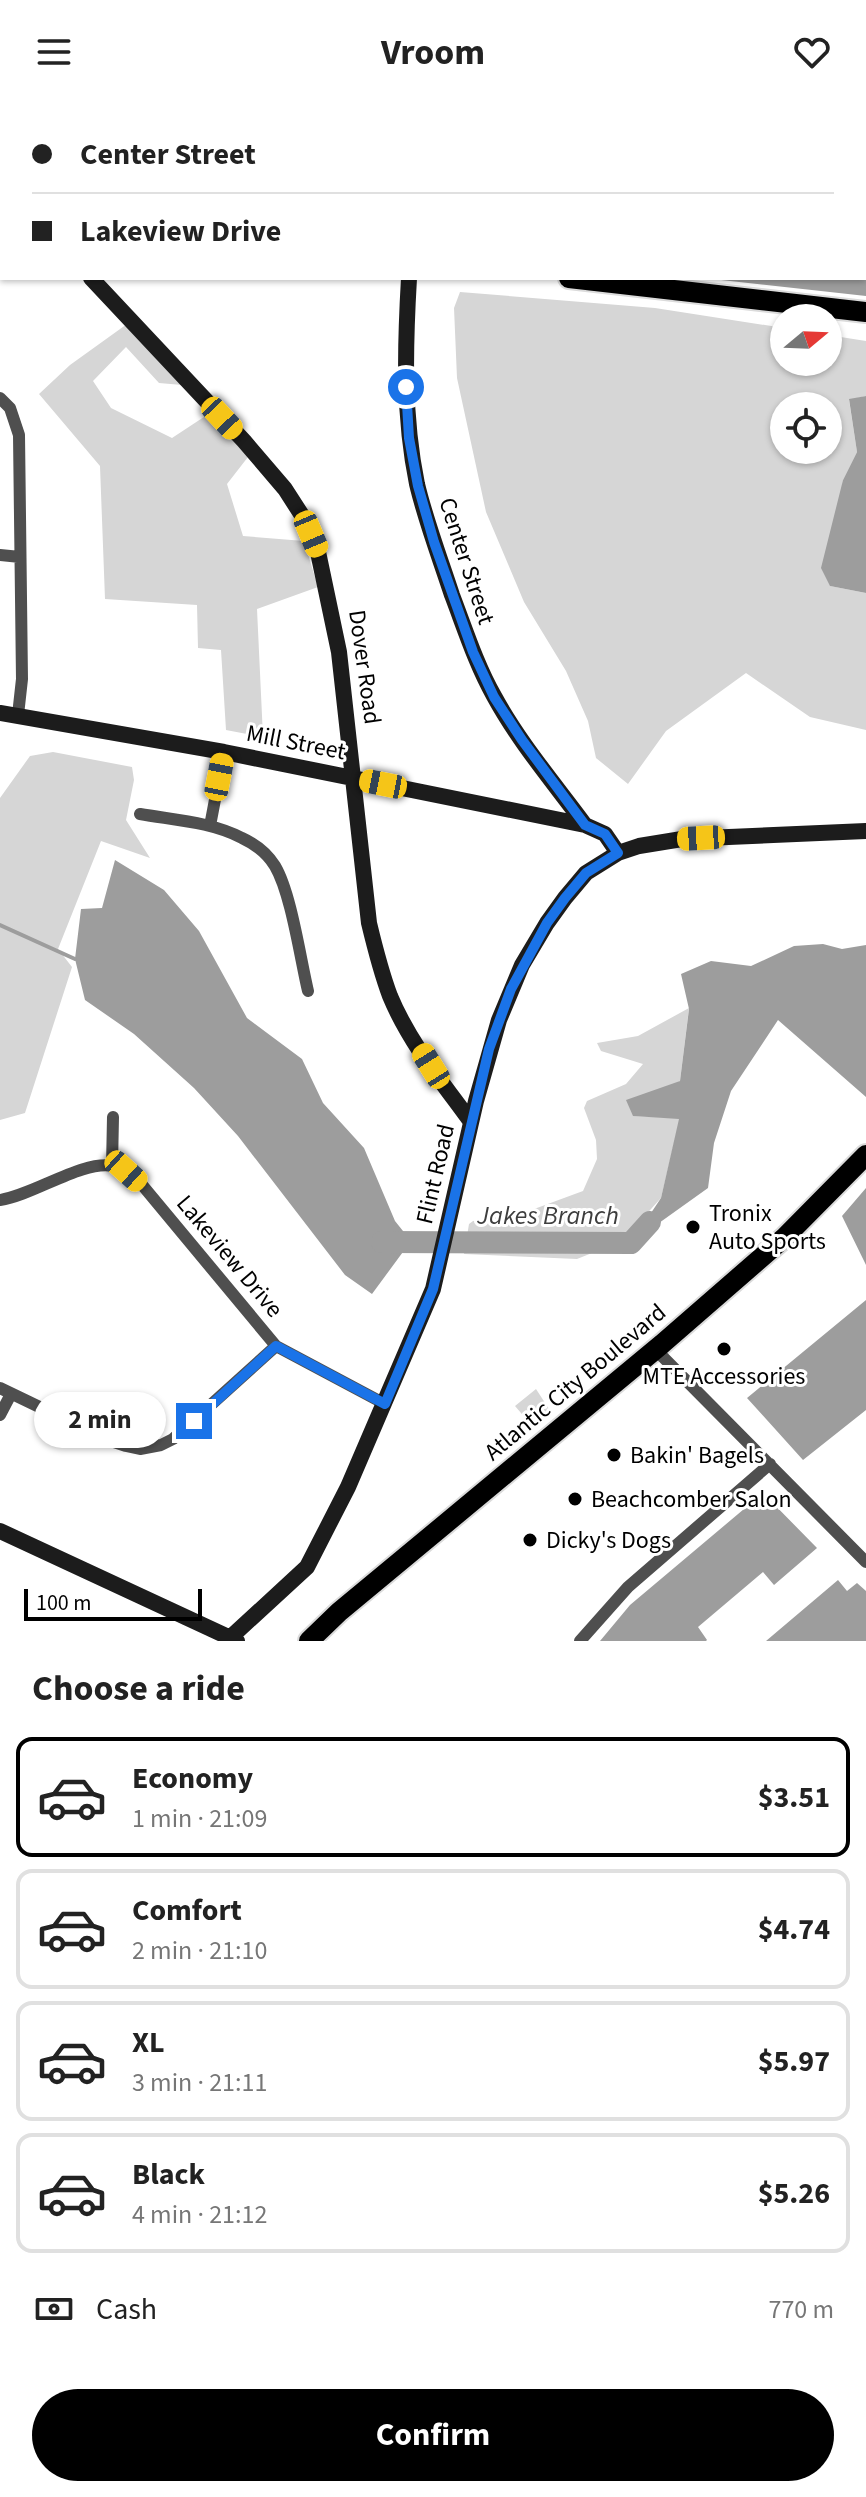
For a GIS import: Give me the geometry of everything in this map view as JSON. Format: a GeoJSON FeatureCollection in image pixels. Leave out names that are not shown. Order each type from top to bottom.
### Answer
{"type":"FeatureCollection","features":[{"type":"Feature","properties":{"kind":"main road"},"geometry":{"type":"LineString","coordinates":[[586,280],[866,312]]}},
{"type":"Feature","properties":{"kind":"main road","name":"Atlantic City Boulevard"},"geometry":{"type":"LineString","coordinates":[[309,1641],[351,1602],[785,1237],[866,1155]]}},
{"type":"Feature","properties":{"kind":"street","name":"Dover Road"},"geometry":{"type":"LineString","coordinates":[[93,280],[244,441],[285,489],[303,517],[318,552],[339,652],[369,923],[379,963],[391,998],[409,1032],[471,1122]]}},
{"type":"Feature","properties":{"kind":"street","name":"Center Street"},"geometry":{"type":"LineString","coordinates":[[409,280],[406,360],[409,438],[418,486],[434,542],[473,652],[494,697],[585,825]]}},
{"type":"Feature","properties":{"kind":"street"},"geometry":{"type":"LineString","coordinates":[[5,403],[19,435],[22,679],[18,715]]}},
{"type":"Feature","properties":{"kind":"street"},"geometry":{"type":"LineString","coordinates":[[0,555],[20,557]]}},
{"type":"Feature","properties":{"kind":"street","name":"Mill Street"},"geometry":{"type":"LineString","coordinates":[[0,713],[224,752],[585,825],[605,834],[618,853]]}},
{"type":"Feature","properties":{"kind":"street"},"geometry":{"type":"LineString","coordinates":[[210,826],[224,752]]}},
{"type":"Feature","properties":{"kind":"street"},"geometry":{"type":"LineString","coordinates":[[140,814],[210,826],[241,837],[261,849],[274,865],[283,885],[308,991]]}},
{"type":"Feature","properties":{"kind":"street","name":"Flint Road"},"geometry":{"type":"LineString","coordinates":[[232,1640],[307,1567],[336,1512],[385,1404],[433,1289],[494,1035],[522,965],[565,898],[586,873],[618,853],[639,846],[682,839],[866,831]]}},
{"type":"Feature","properties":{"kind":"street"},"geometry":{"type":"LineString","coordinates":[[0,1200],[38,1189],[75,1172],[112,1166],[113,1117]]}},
{"type":"Feature","properties":{"kind":"street","name":"Lakeview Drive"},"geometry":{"type":"LineString","coordinates":[[112,1166],[126,1171],[143,1186],[276,1346],[385,1404]]}},
{"type":"Feature","properties":{"kind":"street","name":"Lakeview Drive"},"geometry":{"type":"LineString","coordinates":[[6,1391],[108,1440],[140,1449],[173,1439],[276,1346]]}},
{"type":"Feature","properties":{"kind":"street"},"geometry":{"type":"LineString","coordinates":[[655,1349],[866,1562]]}},
{"type":"Feature","properties":{"kind":"street"},"geometry":{"type":"LineString","coordinates":[[0,1415],[6,1391]]}},
{"type":"Feature","properties":{"kind":"street"},"geometry":{"type":"LineString","coordinates":[[580,1641],[628,1587],[770,1464]]}},
{"type":"Feature","properties":{"kind":"street"},"geometry":{"type":"LineString","coordinates":[[0,1531],[232,1640]]}},
{"type":"Feature","properties":{"kind":"shaded area"},"geometry":{"type":"Polygon","coordinates":[[[721,280],[866,280],[866,296],[721,280]]]}},
{"type":"Feature","properties":{"kind":"shaded area"},"geometry":{"type":"Polygon","coordinates":[[[460,292],[655,308],[770,326],[770,376],[842,376],[842,337],[866,341],[866,396],[849,400],[857,452],[843,480],[830,586],[866,593],[866,730],[810,717],[746,673],[666,731],[628,784],[596,758],[588,721],[566,671],[524,602],[486,512],[457,378],[454,308],[460,292]]]}},
{"type":"Feature","properties":{"kind":"shaded area"},"geometry":{"type":"Polygon","coordinates":[[[127,324],[182,385],[159,383],[126,347],[93,381],[111,408],[172,438],[210,413],[248,457],[227,484],[243,536],[304,541],[318,587],[257,609],[263,737],[226,730],[221,650],[198,648],[197,605],[105,599],[100,466],[39,394],[70,365],[127,324]]]}},
{"type":"Feature","properties":{"kind":"shaded area"},"geometry":{"type":"Polygon","coordinates":[[[866,396],[866,593],[830,586],[821,568],[843,480],[857,452],[849,399],[866,396]]]}},
{"type":"Feature","properties":{"kind":"shaded area"},"geometry":{"type":"Polygon","coordinates":[[[53,752],[132,767],[134,780],[126,820],[150,858],[101,841],[58,949],[72,967],[25,1113],[0,1120],[0,798],[30,756],[53,752]]]}},
{"type":"Feature","properties":{"kind":"shaded area"},"geometry":{"type":"Polygon","coordinates":[[[115,860],[164,890],[199,931],[247,1018],[302,1059],[323,1103],[364,1148],[395,1221],[411,1241],[372,1294],[345,1275],[238,1136],[194,1088],[134,1034],[85,1000],[75,959],[81,909],[102,908],[115,860]]]}},
{"type":"Feature","properties":{"kind":"shaded area"},"geometry":{"type":"Polygon","coordinates":[[[823,944],[842,949],[866,945],[866,1097],[778,1020],[731,1091],[714,1143],[708,1188],[631,1243],[661,1198],[679,1119],[633,1116],[626,1100],[680,1081],[689,1009],[681,974],[711,961],[751,966],[794,946],[823,944]]]}},
{"type":"Feature","properties":{"kind":"shaded area"},"geometry":{"type":"Polygon","coordinates":[[[689,1008],[680,1081],[634,1116],[680,1118],[661,1198],[622,1241],[577,1259],[464,1254],[469,1224],[473,1221],[526,1212],[583,1191],[597,1159],[596,1140],[584,1108],[587,1101],[626,1084],[643,1064],[601,1051],[597,1043],[638,1036],[689,1008]]]}},
{"type":"Feature","properties":{"kind":"shaded area"},"geometry":{"type":"Polygon","coordinates":[[[866,1188],[866,1265],[842,1216],[866,1188]]]}},
{"type":"Feature","properties":{"kind":"shaded area"},"geometry":{"type":"Polygon","coordinates":[[[866,1300],[866,1410],[803,1460],[747,1398],[866,1300]]]}},
{"type":"Feature","properties":{"kind":"shaded area"},"geometry":{"type":"Polygon","coordinates":[[[536,1389],[551,1412],[533,1427],[515,1406],[536,1389]]]}},
{"type":"Feature","properties":{"kind":"shaded area"},"geometry":{"type":"Polygon","coordinates":[[[763,1493],[817,1548],[774,1585],[763,1572],[698,1627],[706,1641],[600,1641],[630,1605],[763,1493]]]}},
{"type":"Feature","properties":{"kind":"shaded area"},"geometry":{"type":"Polygon","coordinates":[[[838,1580],[847,1591],[857,1583],[866,1591],[866,1641],[766,1641],[838,1580]]]}},
{"type":"Feature","properties":{"kind":"waterway","name":"Jakes Branch"},"geometry":{"type":"LineString","coordinates":[[0,925],[75,959]]}},
{"type":"Feature","properties":{"kind":"waterway","name":"Jakes Branch"},"geometry":{"type":"LineString","coordinates":[[382,1242],[631,1243],[650,1222]]}},
{"type":"Feature","properties":{"kind":"place","name":"Tronix Auto Sports"},"geometry":{"type":"Point","coordinates":[693,1227]}},
{"type":"Feature","properties":{"kind":"place","name":"MTE Accessories"},"geometry":{"type":"Point","coordinates":[724,1349]}},
{"type":"Feature","properties":{"kind":"place","name":"Bakin' Bagels"},"geometry":{"type":"Point","coordinates":[614,1455]}},
{"type":"Feature","properties":{"kind":"place","name":"Beachcomber Salon"},"geometry":{"type":"Point","coordinates":[575,1499]}},
{"type":"Feature","properties":{"kind":"place","name":"Dicky's Dogs"},"geometry":{"type":"Point","coordinates":[530,1540]}},
{"type":"Feature","properties":{"kind":"route"},"geometry":{"type":"LineString","coordinates":[[194,1421],[276,1346],[385,1404],[433,1289],[489,1049],[511,989],[522,965],[565,898],[586,873],[618,853],[605,834],[585,825],[522,740],[494,697],[473,652],[434,542],[418,486],[409,438],[406,387]]}}]}
